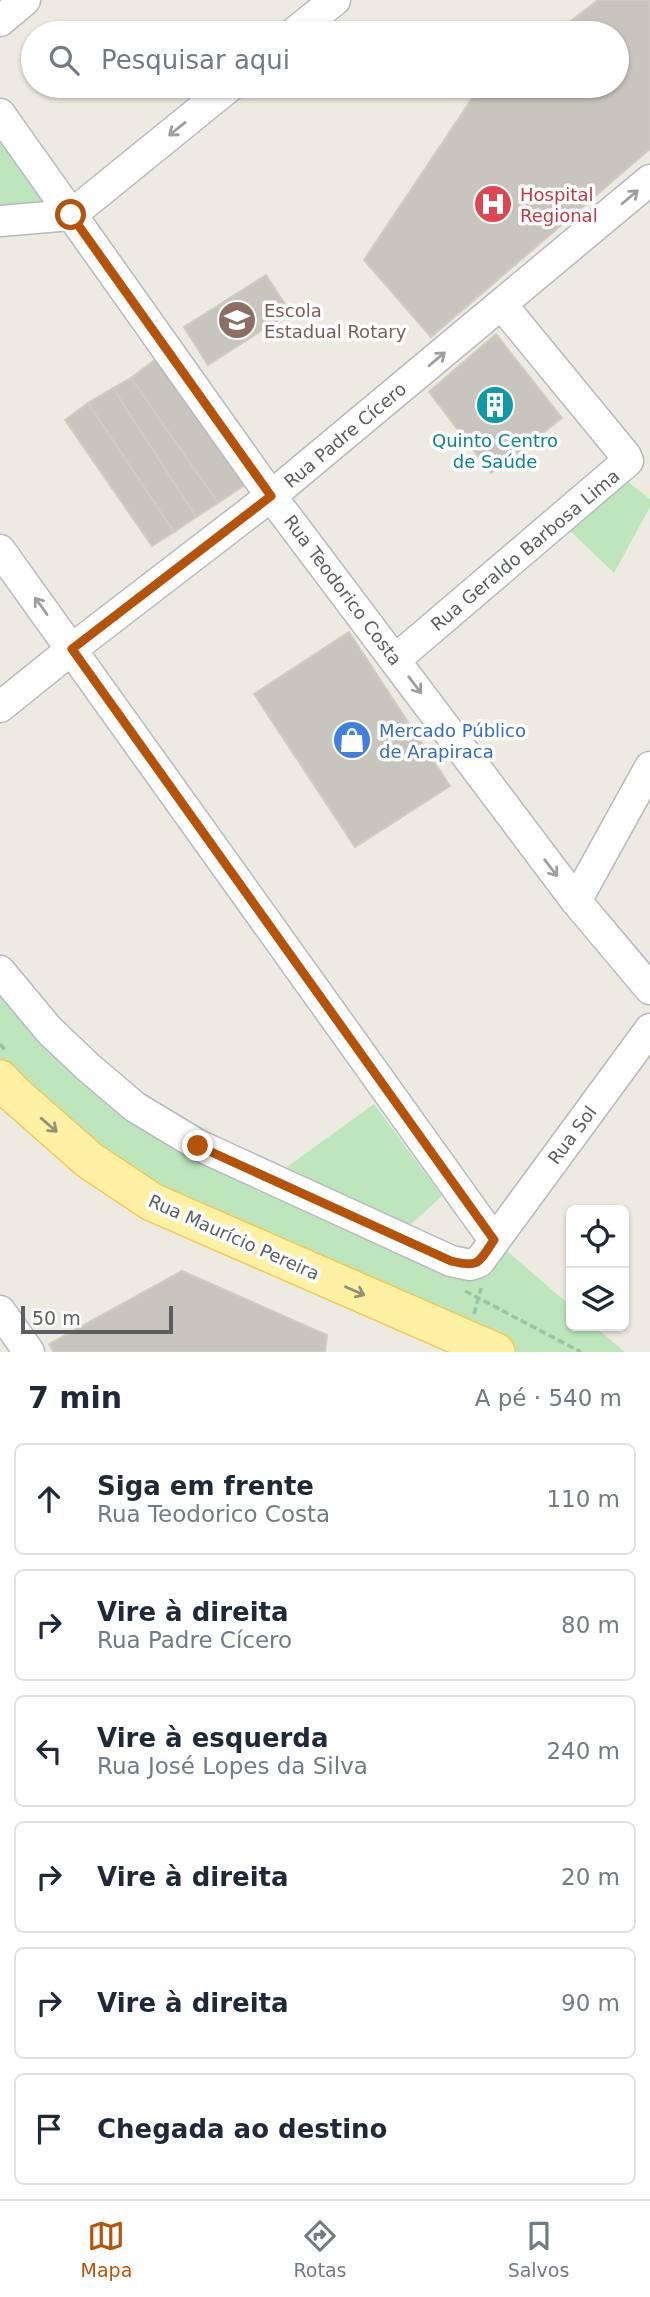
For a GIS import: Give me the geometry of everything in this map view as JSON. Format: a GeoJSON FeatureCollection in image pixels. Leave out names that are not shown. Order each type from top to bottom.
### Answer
{"type":"FeatureCollection","features":[{"type":"Feature","properties":{"kind":"main road","name":"Rua Maurício Pereira"},"geometry":{"type":"LineString","coordinates":[[0,1079],[89,1160],[152,1202],[496,1352]]}},
{"type":"Feature","properties":{"kind":"street"},"geometry":{"type":"LineString","coordinates":[[0,21],[25,0]]}},
{"type":"Feature","properties":{"kind":"street"},"geometry":{"type":"LineString","coordinates":[[310,21],[335,0]]}},
{"type":"Feature","properties":{"kind":"street"},"geometry":{"type":"LineString","coordinates":[[0,221],[71,215],[215,98]]}},
{"type":"Feature","properties":{"kind":"street","name":"Rua Teodorico Costa"},"geometry":{"type":"LineString","coordinates":[[0,114],[271,496],[576,901],[650,989]]}},
{"type":"Feature","properties":{"kind":"street","name":"Rua Padre Cícero"},"geometry":{"type":"LineString","coordinates":[[0,707],[271,496],[650,180]]}},
{"type":"Feature","properties":{"kind":"street","name":"Rua Geraldo Barbosa Lima"},"geometry":{"type":"LineString","coordinates":[[396,659],[628,461],[502,305]]}},
{"type":"Feature","properties":{"kind":"street"},"geometry":{"type":"LineString","coordinates":[[0,550],[494,1240]]}},
{"type":"Feature","properties":{"kind":"street"},"geometry":{"type":"LineString","coordinates":[[576,901],[650,767]]}},
{"type":"Feature","properties":{"kind":"street","name":"Rua Sol"},"geometry":{"type":"LineString","coordinates":[[0,971],[49,1030],[135,1107],[198,1146],[451,1261],[470,1265],[478,1262],[650,1029]]}},
{"type":"Feature","properties":{"kind":"street"},"geometry":{"type":"LineString","coordinates":[[0,1311],[29,1352]]}},
{"type":"Feature","properties":{"kind":"green space"},"geometry":{"type":"Polygon","coordinates":[[[0,114],[71,215],[0,221],[0,114]]]}},
{"type":"Feature","properties":{"kind":"green space"},"geometry":{"type":"Polygon","coordinates":[[[619,475],[650,499],[650,507],[614,573],[566,527],[619,475]]]}},
{"type":"Feature","properties":{"kind":"green space"},"geometry":{"type":"Polygon","coordinates":[[[0,971],[135,1107],[451,1261],[494,1240],[566,1302],[566,1331],[600,1331],[625,1352],[495,1352],[152,1202],[0,1079],[0,971]]]}},
{"type":"Feature","properties":{"kind":"green space"},"geometry":{"type":"Polygon","coordinates":[[[374,1104],[442,1196],[408,1227],[287,1167],[374,1104]]]}},
{"type":"Feature","properties":{"kind":"building","name":"Hospital Regional"},"geometry":{"type":"Polygon","coordinates":[[[598,0],[650,0],[650,149],[431,337],[364,260],[472,98],[629,98],[629,21],[571,21],[598,0]]]}},
{"type":"Feature","properties":{"kind":"building","name":"Escola Estadual Rotary"},"geometry":{"type":"Polygon","coordinates":[[[266,275],[290,312],[208,365],[184,327],[266,275]]]}},
{"type":"Feature","properties":{"kind":"building","name":"Quinto Centro de Saúde"},"geometry":{"type":"Polygon","coordinates":[[[496,334],[562,418],[491,473],[429,392],[496,334]]]}},
{"type":"Feature","properties":{"kind":"building"},"geometry":{"type":"Polygon","coordinates":[[[156,359],[246,484],[218,503],[131,378],[156,359]]]}},
{"type":"Feature","properties":{"kind":"building"},"geometry":{"type":"Polygon","coordinates":[[[131,378],[218,503],[196,517],[113,388],[131,378]]]}},
{"type":"Feature","properties":{"kind":"building"},"geometry":{"type":"Polygon","coordinates":[[[113,388],[196,517],[174,532],[88,403],[113,388]]]}},
{"type":"Feature","properties":{"kind":"building"},"geometry":{"type":"Polygon","coordinates":[[[88,403],[174,532],[152,546],[65,420],[88,403]]]}},
{"type":"Feature","properties":{"kind":"building","name":"Mercado Público de Arapiraca"},"geometry":{"type":"Polygon","coordinates":[[[349,632],[450,786],[355,847],[254,694],[349,632]]]}},
{"type":"Feature","properties":{"kind":"building"},"geometry":{"type":"Polygon","coordinates":[[[182,1271],[327,1335],[325,1352],[54,1352],[49,1344],[182,1271]]]}},
{"type":"Feature","properties":{"kind":"place","name":"Hospital Regional"},"geometry":{"type":"Point","coordinates":[493,204]}},
{"type":"Feature","properties":{"kind":"place","name":"Escola Estadual Rotary"},"geometry":{"type":"Point","coordinates":[237,320]}},
{"type":"Feature","properties":{"kind":"place","name":"Quinto Centro de Saúde"},"geometry":{"type":"Point","coordinates":[495,405]}},
{"type":"Feature","properties":{"kind":"place","name":"Mercado Público de Arapiraca"},"geometry":{"type":"Point","coordinates":[352,740]}},
{"type":"Feature","properties":{"kind":"route"},"geometry":{"type":"LineString","coordinates":[[71,215],[271,496],[72,649],[494,1240],[478,1262],[470,1265],[451,1261],[198,1146]]}}]}
